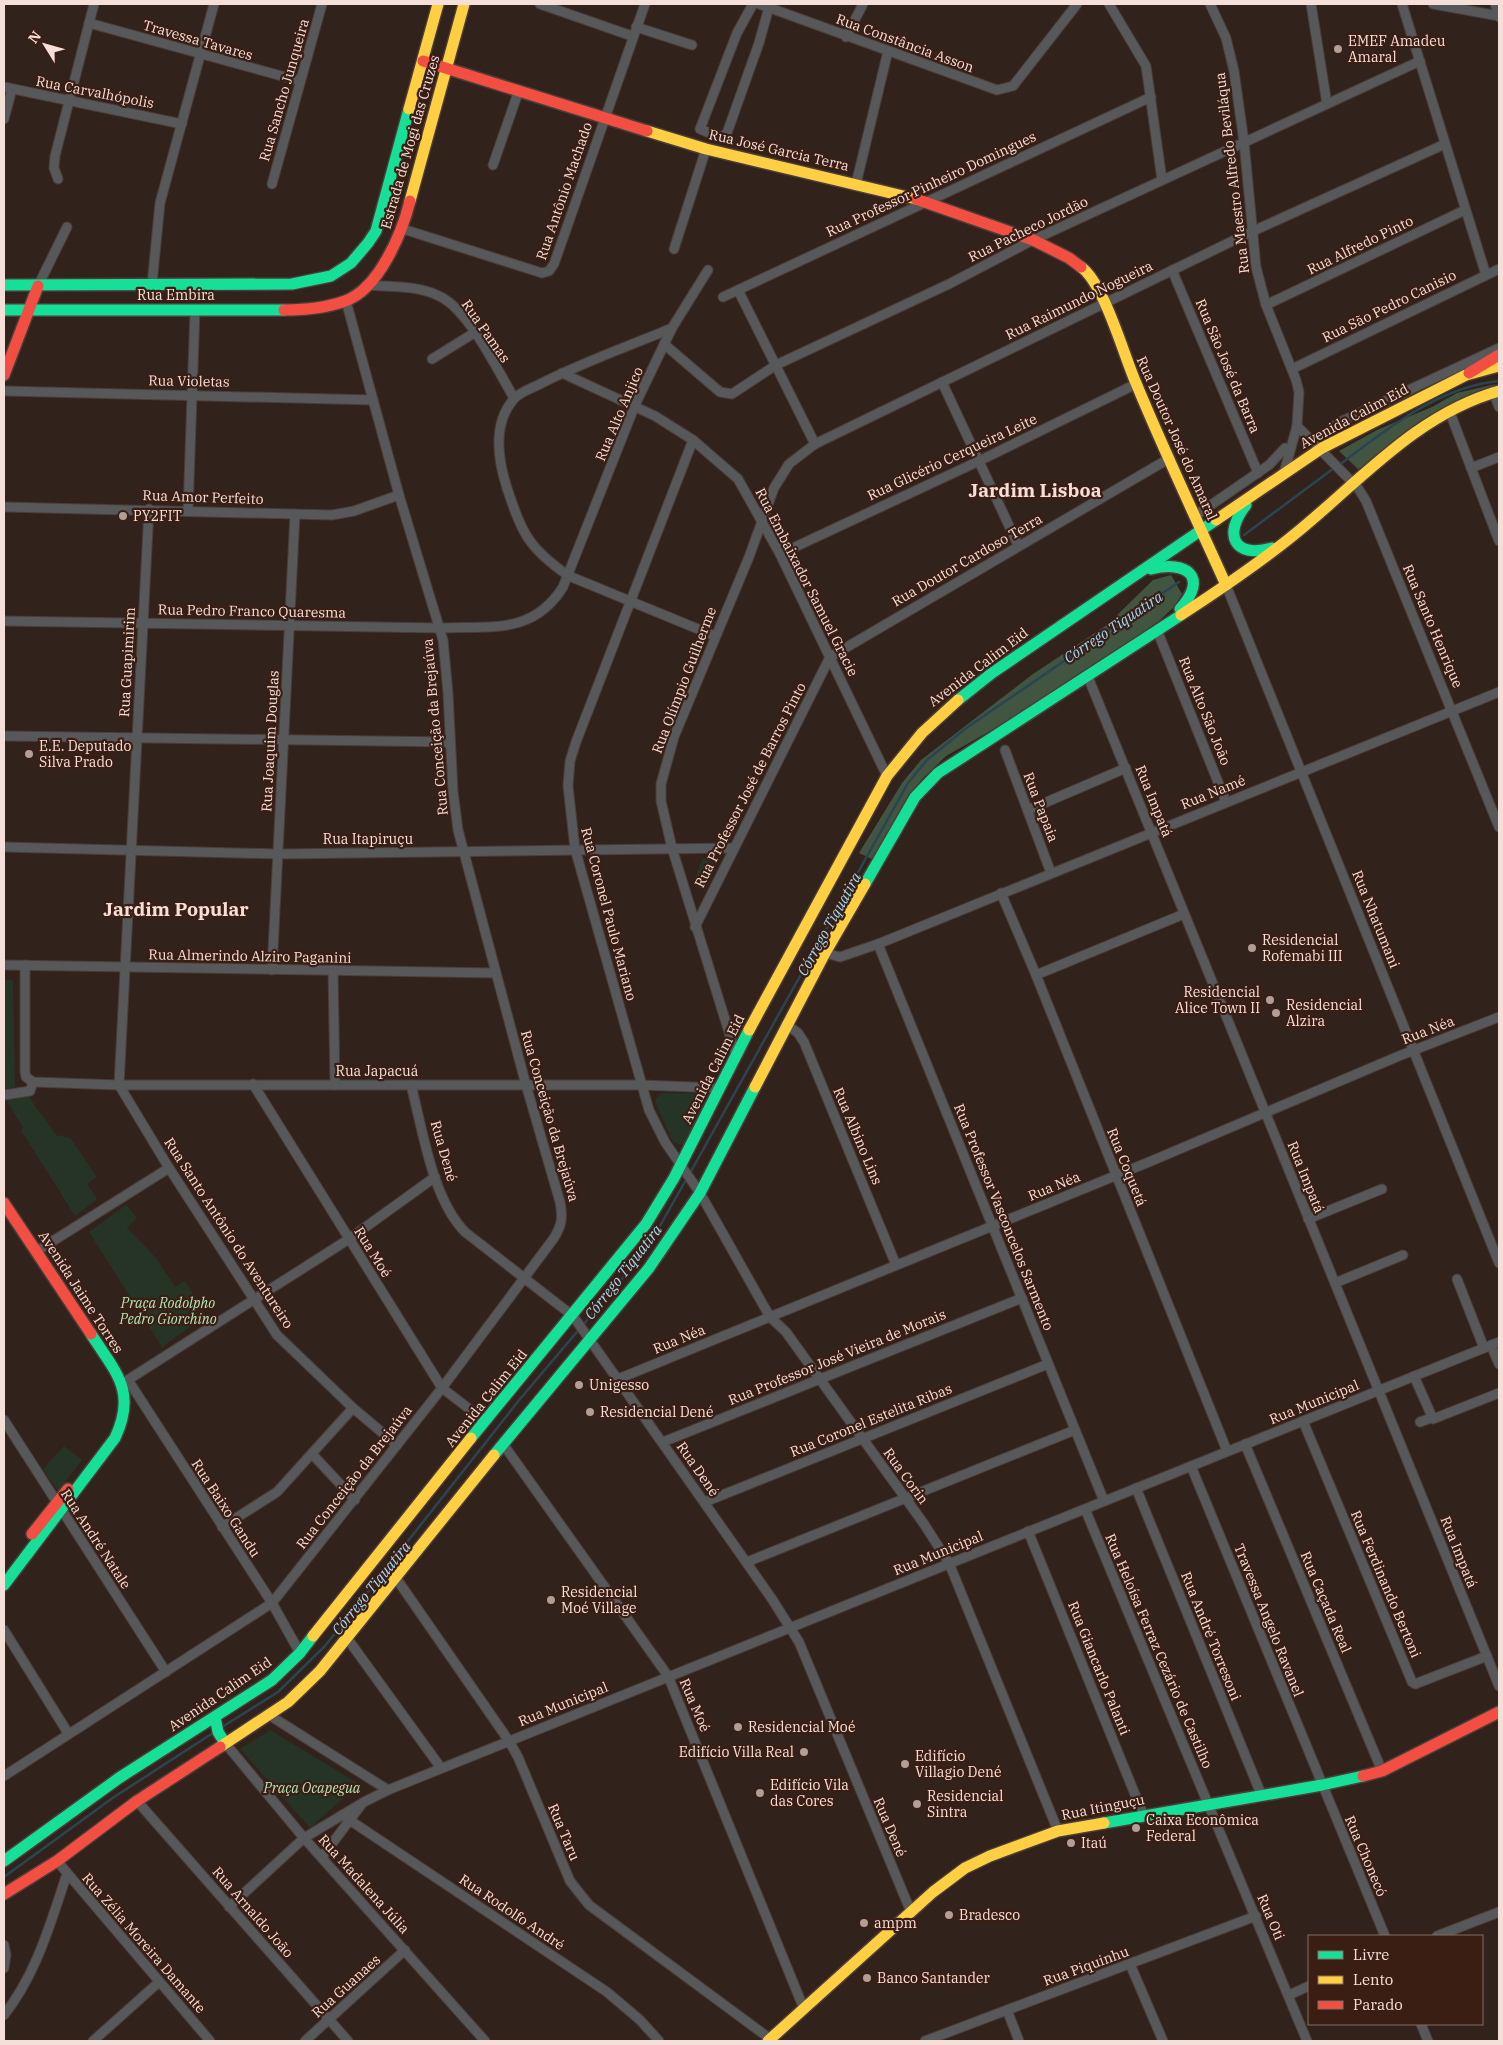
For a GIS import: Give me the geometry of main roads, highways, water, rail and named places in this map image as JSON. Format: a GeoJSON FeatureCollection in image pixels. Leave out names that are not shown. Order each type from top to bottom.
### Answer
{"type":"FeatureCollection","features":[{"type":"Feature","properties":{"kind":"main road","name":"Estrada de Mogi das Cruzes"},"geometry":{"type":"LineString","coordinates":[[334,276],[366,248],[376,231],[438,4]]}},
{"type":"Feature","properties":{"kind":"main road","name":"Estrada de Mogi das Cruzes"},"geometry":{"type":"LineString","coordinates":[[346,301],[366,285],[384,265],[404,229],[464,4]]}},
{"type":"Feature","properties":{"kind":"main road","name":"Rua José Garcia Terra"},"geometry":{"type":"LineString","coordinates":[[423,61],[605,116],[706,149],[926,200],[1033,240],[1080,265],[1093,279],[1104,302]]}},
{"type":"Feature","properties":{"kind":"main road","name":"Rua Embira"},"geometry":{"type":"LineString","coordinates":[[4,285],[292,284],[318,282],[334,276]]}},
{"type":"Feature","properties":{"kind":"main road"},"geometry":{"type":"LineString","coordinates":[[4,375],[38,286]]}},
{"type":"Feature","properties":{"kind":"main road","name":"Rua Embira"},"geometry":{"type":"LineString","coordinates":[[4,310],[306,310],[346,301]]}},
{"type":"Feature","properties":{"kind":"main road","name":"Rua Doutor José do Amaral"},"geometry":{"type":"LineString","coordinates":[[1104,302],[1136,384],[1226,586]]}},
{"type":"Feature","properties":{"kind":"main road"},"geometry":{"type":"LineString","coordinates":[[1466,375],[1499,355]]}},
{"type":"Feature","properties":{"kind":"main road","name":"Avenida Calim Eid"},"geometry":{"type":"LineString","coordinates":[[4,1861],[119,1778],[216,1722],[272,1680],[300,1653],[485,1421],[576,1319],[684,1169],[736,1055],[888,776],[910,746],[953,702],[1320,449],[1466,375],[1499,366]]}},
{"type":"Feature","properties":{"kind":"main road"},"geometry":{"type":"LineString","coordinates":[[4,1894],[57,1861],[137,1801],[223,1741],[269,1715],[305,1687],[347,1638],[588,1336],[649,1268],[697,1189],[825,953],[915,797],[926,785],[953,762],[1088,677],[1226,586],[1290,538],[1350,480],[1408,437],[1449,410],[1496,391]]}},
{"type":"Feature","properties":{"kind":"main road"},"geometry":{"type":"LineString","coordinates":[[1264,487],[1235,518],[1232,531],[1235,541],[1246,550],[1256,552],[1274,547],[1290,538]]}},
{"type":"Feature","properties":{"kind":"main road"},"geometry":{"type":"LineString","coordinates":[[1137,574],[1172,564],[1186,568],[1193,576],[1194,586],[1191,596],[1157,630]]}},
{"type":"Feature","properties":{"kind":"main road","name":"Avenida Jaime Torres"},"geometry":{"type":"LineString","coordinates":[[4,1203],[126,1382],[124,1419],[115,1438],[4,1571]]}},
{"type":"Feature","properties":{"kind":"main road","name":"Avenida Jaime Torres"},"geometry":{"type":"LineString","coordinates":[[4,1584],[59,1506]]}},
{"type":"Feature","properties":{"kind":"main road","name":"Rua Itinguçu"},"geometry":{"type":"LineString","coordinates":[[770,2041],[911,1912],[965,1868],[1008,1848],[1058,1831],[1143,1814],[1322,1785],[1382,1771],[1499,1712]]}},
{"type":"Feature","properties":{"kind":"main road"},"geometry":{"type":"LineString","coordinates":[[216,1722],[223,1741]]}},
{"type":"Feature","properties":{"kind":"waterway","name":"Córrego Tiquatira"},"geometry":{"type":"LineString","coordinates":[[1339,465],[1395,424],[1434,401],[1477,385],[1499,381]]}},
{"type":"Feature","properties":{"kind":"waterway","name":"Córrego Tiquatira"},"geometry":{"type":"LineString","coordinates":[[1244,535],[1334,468]]}},
{"type":"Feature","properties":{"kind":"waterway","name":"Córrego Tiquatira"},"geometry":{"type":"LineString","coordinates":[[690,1173],[908,783],[927,760],[965,729],[1179,582]]}},
{"type":"Feature","properties":{"kind":"waterway","name":"Córrego Tiquatira"},"geometry":{"type":"LineString","coordinates":[[222,1727],[278,1692],[325,1646],[520,1399],[633,1266],[656,1233],[687,1178]]}},
{"type":"Feature","properties":{"kind":"waterway","name":"Córrego Tiquatira"},"geometry":{"type":"LineString","coordinates":[[4,1877],[114,1797],[213,1733]]}},
{"type":"Feature","properties":{"kind":"place","name":"EMEF Amadeu Amaral"},"geometry":{"type":"Point","coordinates":[1338,49]}},
{"type":"Feature","properties":{"kind":"place","name":"PY2FIT"},"geometry":{"type":"Point","coordinates":[123,516]}},
{"type":"Feature","properties":{"kind":"place","name":"E.E. Deputado Silva Prado"},"geometry":{"type":"Point","coordinates":[29,754]}},
{"type":"Feature","properties":{"kind":"place","name":"Residencial Rofemabi III"},"geometry":{"type":"Point","coordinates":[1252,948]}},
{"type":"Feature","properties":{"kind":"place","name":"Residencial Alice Town II"},"geometry":{"type":"Point","coordinates":[1270,1000]}},
{"type":"Feature","properties":{"kind":"place","name":"Residencial Alzira"},"geometry":{"type":"Point","coordinates":[1276,1013]}},
{"type":"Feature","properties":{"kind":"place","name":"Unigesso"},"geometry":{"type":"Point","coordinates":[579,1385]}},
{"type":"Feature","properties":{"kind":"place","name":"Residencial Dené"},"geometry":{"type":"Point","coordinates":[590,1412]}},
{"type":"Feature","properties":{"kind":"place","name":"Residencial Moé Village"},"geometry":{"type":"Point","coordinates":[551,1600]}},
{"type":"Feature","properties":{"kind":"place","name":"Residencial Moé"},"geometry":{"type":"Point","coordinates":[738,1727]}},
{"type":"Feature","properties":{"kind":"place","name":"Edifício Villa Real"},"geometry":{"type":"Point","coordinates":[804,1752]}},
{"type":"Feature","properties":{"kind":"place","name":"Edifício Villagio Dené"},"geometry":{"type":"Point","coordinates":[905,1764]}},
{"type":"Feature","properties":{"kind":"place","name":"Edifício Vila das Cores"},"geometry":{"type":"Point","coordinates":[760,1793]}},
{"type":"Feature","properties":{"kind":"place","name":"Residencial Sintra"},"geometry":{"type":"Point","coordinates":[917,1804]}},
{"type":"Feature","properties":{"kind":"place","name":"Caixa Econômica Federal"},"geometry":{"type":"Point","coordinates":[1136,1828]}},
{"type":"Feature","properties":{"kind":"place","name":"Itaú"},"geometry":{"type":"Point","coordinates":[1071,1843]}},
{"type":"Feature","properties":{"kind":"place","name":"Bradesco"},"geometry":{"type":"Point","coordinates":[949,1915]}},
{"type":"Feature","properties":{"kind":"place","name":"ampm"},"geometry":{"type":"Point","coordinates":[864,1923]}},
{"type":"Feature","properties":{"kind":"place","name":"Banco Santander"},"geometry":{"type":"Point","coordinates":[867,1978]}},
{"type":"Feature","properties":{"kind":"district","name":"Jardim Lisboa"},"geometry":{"type":"Point","coordinates":[1035,490]}},
{"type":"Feature","properties":{"kind":"district","name":"Jardim Popular"},"geometry":{"type":"Point","coordinates":[176,909]}},
{"type":"Feature","properties":{"kind":"park label","name":"Praça Rodolpho Pedro Giorchino"},"geometry":{"type":"Point","coordinates":[168,1312]}},
{"type":"Feature","properties":{"kind":"park label","name":"Praça Ocapegua"},"geometry":{"type":"Point","coordinates":[312,1788]}}]}
